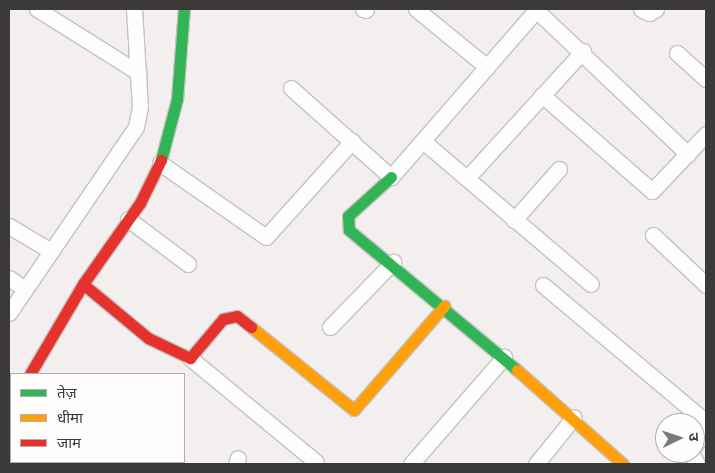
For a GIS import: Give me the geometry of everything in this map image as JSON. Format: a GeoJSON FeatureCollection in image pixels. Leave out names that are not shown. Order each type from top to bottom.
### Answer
{"type":"FeatureCollection","features":[{"type":"Feature","properties":{"kind":"street"},"geometry":{"type":"LineString","coordinates":[[37,9],[139,73]]}},
{"type":"Feature","properties":{"kind":"street"},"geometry":{"type":"LineString","coordinates":[[9,313],[136,128],[139,73],[134,9]]}},
{"type":"Feature","properties":{"kind":"street"},"geometry":{"type":"LineString","coordinates":[[31,373],[83,284],[128,220],[160,163],[177,99],[184,9]]}},
{"type":"Feature","properties":{"kind":"street"},"geometry":{"type":"LineString","coordinates":[[416,9],[487,67]]}},
{"type":"Feature","properties":{"kind":"street"},"geometry":{"type":"LineString","coordinates":[[623,464],[574,418],[393,262],[349,230],[348,216],[391,177],[424,142],[536,9],[688,154]]}},
{"type":"Feature","properties":{"kind":"street"},"geometry":{"type":"LineString","coordinates":[[641,9],[649,13],[656,9]]}},
{"type":"Feature","properties":{"kind":"street"},"geometry":{"type":"LineString","coordinates":[[467,178],[582,51]]}},
{"type":"Feature","properties":{"kind":"street"},"geometry":{"type":"LineString","coordinates":[[677,52],[705,75]]}},
{"type":"Feature","properties":{"kind":"street"},"geometry":{"type":"LineString","coordinates":[[291,88],[391,177]]}},
{"type":"Feature","properties":{"kind":"street"},"geometry":{"type":"LineString","coordinates":[[542,95],[652,191],[706,134]]}},
{"type":"Feature","properties":{"kind":"street"},"geometry":{"type":"LineString","coordinates":[[160,163],[266,237],[352,142]]}},
{"type":"Feature","properties":{"kind":"street"},"geometry":{"type":"LineString","coordinates":[[424,142],[591,284]]}},
{"type":"Feature","properties":{"kind":"street"},"geometry":{"type":"LineString","coordinates":[[514,220],[559,169]]}},
{"type":"Feature","properties":{"kind":"street"},"geometry":{"type":"LineString","coordinates":[[128,220],[188,264]]}},
{"type":"Feature","properties":{"kind":"street"},"geometry":{"type":"LineString","coordinates":[[9,226],[51,251]]}},
{"type":"Feature","properties":{"kind":"street"},"geometry":{"type":"LineString","coordinates":[[653,235],[706,285]]}},
{"type":"Feature","properties":{"kind":"street"},"geometry":{"type":"LineString","coordinates":[[330,327],[393,262]]}},
{"type":"Feature","properties":{"kind":"street"},"geometry":{"type":"LineString","coordinates":[[9,278],[25,289]]}},
{"type":"Feature","properties":{"kind":"street"},"geometry":{"type":"LineString","coordinates":[[83,284],[148,338],[190,358],[316,462]]}},
{"type":"Feature","properties":{"kind":"street"},"geometry":{"type":"LineString","coordinates":[[543,285],[706,422]]}},
{"type":"Feature","properties":{"kind":"street"},"geometry":{"type":"LineString","coordinates":[[190,358],[223,319],[237,316],[354,410],[444,306]]}},
{"type":"Feature","properties":{"kind":"street"},"geometry":{"type":"LineString","coordinates":[[411,464],[504,357]]}},
{"type":"Feature","properties":{"kind":"street"},"geometry":{"type":"LineString","coordinates":[[536,464],[574,418]]}},
{"type":"Feature","properties":{"kind":"traffic: fast"},"geometry":{"type":"LineString","coordinates":[[161,160],[177,99],[184,9]]}},
{"type":"Feature","properties":{"kind":"traffic: fast"},"geometry":{"type":"LineString","coordinates":[[391,177],[348,216],[349,230],[517,370]]}},
{"type":"Feature","properties":{"kind":"traffic: slow"},"geometry":{"type":"LineString","coordinates":[[251,327],[354,410],[444,306]]}},
{"type":"Feature","properties":{"kind":"traffic: slow"},"geometry":{"type":"LineString","coordinates":[[517,370],[623,464]]}},
{"type":"Feature","properties":{"kind":"traffic: jam"},"geometry":{"type":"LineString","coordinates":[[31,373],[83,284],[140,203],[161,160]]}},
{"type":"Feature","properties":{"kind":"traffic: jam"},"geometry":{"type":"LineString","coordinates":[[83,284],[148,338],[190,358],[223,319],[237,316],[251,327]]}}]}
